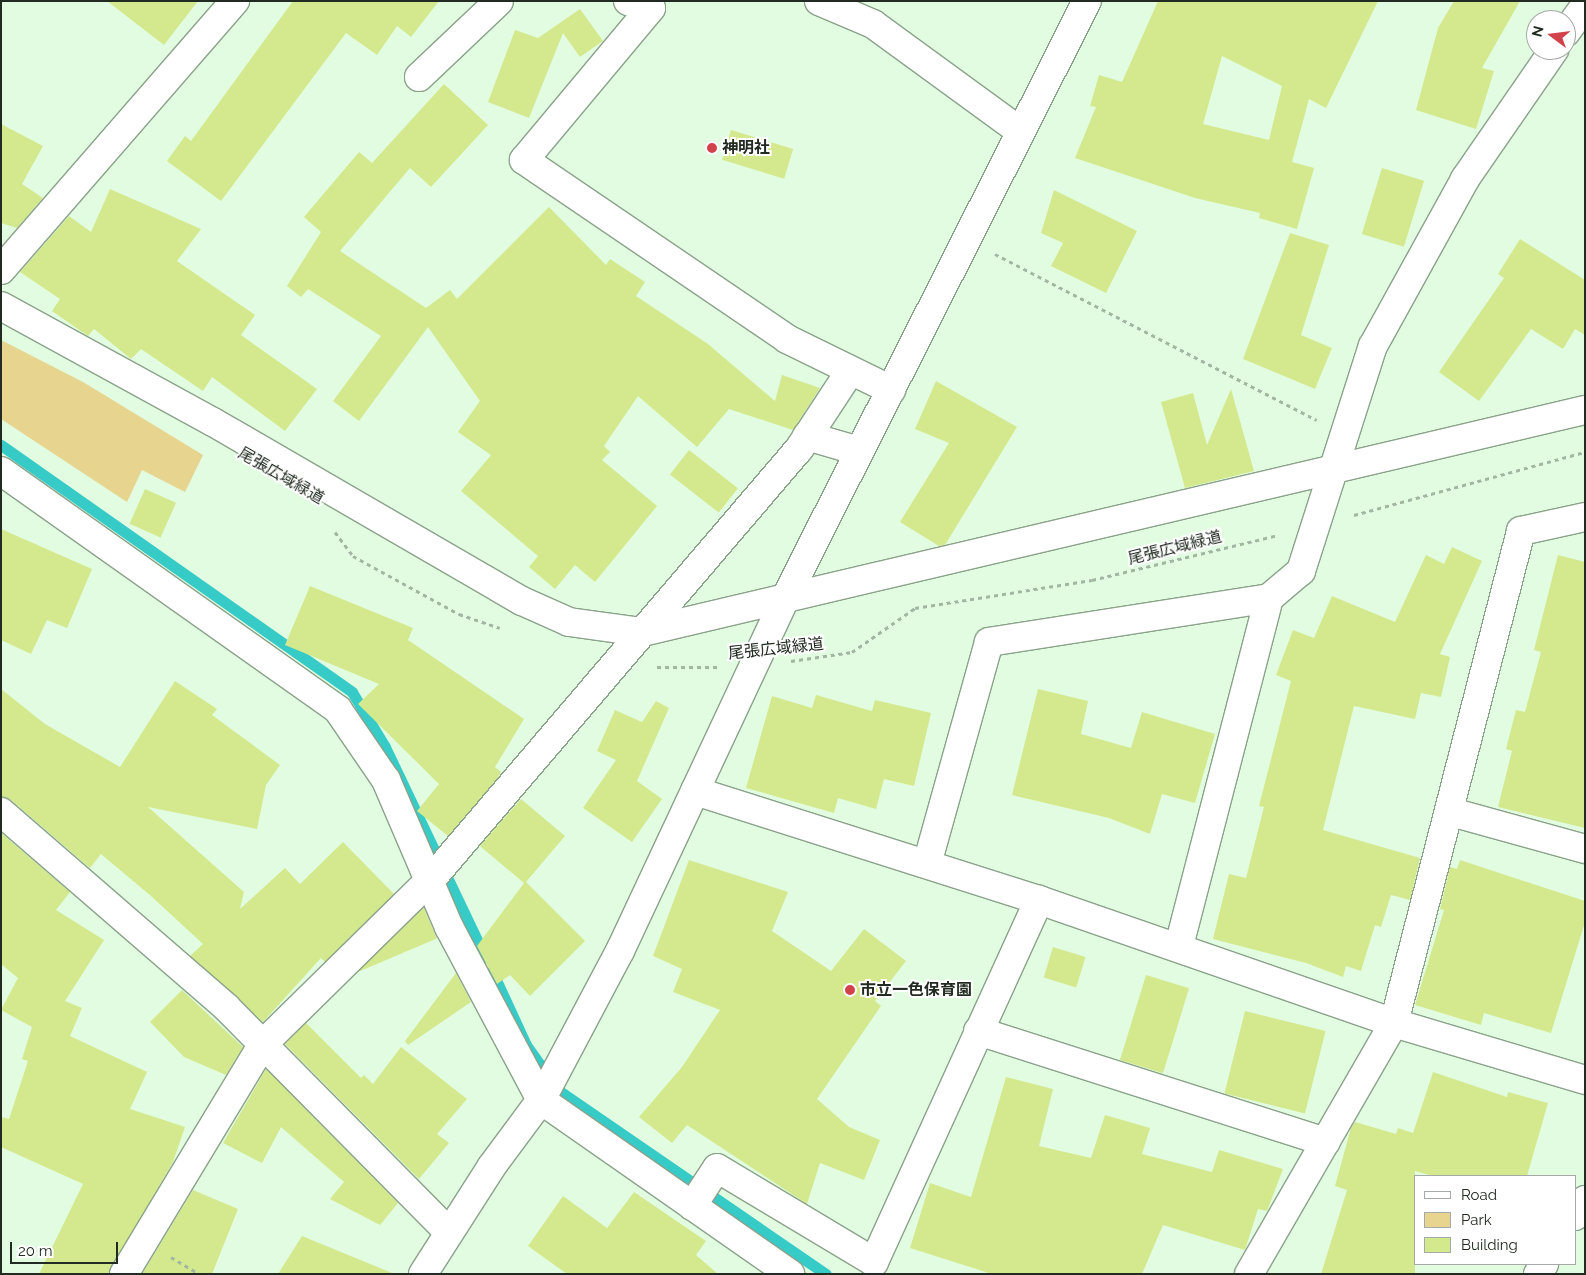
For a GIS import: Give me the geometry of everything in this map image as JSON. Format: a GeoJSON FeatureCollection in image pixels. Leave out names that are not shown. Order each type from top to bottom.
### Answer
{"type":"FeatureCollection","features":[{"type":"Feature","properties":{"kind":"street"},"geometry":{"type":"LineString","coordinates":[[1,270],[235,1]]}},
{"type":"Feature","properties":{"kind":"street"},"geometry":{"type":"LineString","coordinates":[[418,77],[499,1]]}},
{"type":"Feature","properties":{"kind":"street"},"geometry":{"type":"LineString","coordinates":[[628,1],[650,8],[524,160],[787,339],[849,373],[891,390]]}},
{"type":"Feature","properties":{"kind":"street"},"geometry":{"type":"LineString","coordinates":[[819,1],[873,24],[1020,131]]}},
{"type":"Feature","properties":{"kind":"street"},"geometry":{"type":"LineString","coordinates":[[423,1274],[541,1100],[620,951],[784,601],[1087,1]]}},
{"type":"Feature","properties":{"kind":"street"},"geometry":{"type":"LineString","coordinates":[[927,864],[988,642],[1269,598],[1301,571],[1335,470],[1373,346],[1466,179],[1547,60]]}},
{"type":"Feature","properties":{"kind":"street"},"geometry":{"type":"LineString","coordinates":[[1,306],[213,422],[522,601],[569,622],[642,632],[784,601],[1585,410]]}},
{"type":"Feature","properties":{"kind":"street"},"geometry":{"type":"LineString","coordinates":[[124,1274],[263,1044],[431,878],[463,842],[807,436],[849,373]]}},
{"type":"Feature","properties":{"kind":"street"},"geometry":{"type":"LineString","coordinates":[[807,436],[859,451]]}},
{"type":"Feature","properties":{"kind":"street"},"geometry":{"type":"LineString","coordinates":[[1,471],[338,710],[386,780],[431,878],[449,927],[541,1100],[790,1274]]}},
{"type":"Feature","properties":{"kind":"street"},"geometry":{"type":"LineString","coordinates":[[1249,1274],[1394,1023],[1452,812],[1521,531],[1585,517]]}},
{"type":"Feature","properties":{"kind":"street"},"geometry":{"type":"LineString","coordinates":[[1179,947],[1269,598]]}},
{"type":"Feature","properties":{"kind":"street"},"geometry":{"type":"LineString","coordinates":[[695,791],[1039,900],[1394,1023],[1585,1080]]}},
{"type":"Feature","properties":{"kind":"street"},"geometry":{"type":"LineString","coordinates":[[1,812],[263,1044],[450,1232]]}},
{"type":"Feature","properties":{"kind":"street"},"geometry":{"type":"LineString","coordinates":[[1452,812],[1585,849]]}},
{"type":"Feature","properties":{"kind":"street"},"geometry":{"type":"LineString","coordinates":[[692,1206],[717,1168],[874,1262],[1039,900]]}},
{"type":"Feature","properties":{"kind":"street"},"geometry":{"type":"LineString","coordinates":[[978,1031],[1326,1142]]}},
{"type":"Feature","properties":{"kind":"street"},"geometry":{"type":"LineString","coordinates":[[1576,1214],[1585,1200]]}},
{"type":"Feature","properties":{"kind":"path"},"geometry":{"type":"LineString","coordinates":[[966,239],[1346,435]]}},
{"type":"Feature","properties":{"kind":"path","name":"尾張広域緑道"},"geometry":{"type":"LineString","coordinates":[[612,667],[753,667],[852,652],[915,608],[1092,580],[1316,526],[1585,452]]}},
{"type":"Feature","properties":{"kind":"path","name":"尾張広域緑道"},"geometry":{"type":"LineString","coordinates":[[330,525],[353,556],[459,614],[504,630]]}},
{"type":"Feature","properties":{"kind":"green space"},"geometry":{"type":"Polygon","coordinates":[[[1,340],[83,382],[203,455],[185,492],[142,470],[127,502],[1,419],[1,340]]]}},
{"type":"Feature","properties":{"kind":"building"},"geometry":{"type":"Polygon","coordinates":[[[107,1],[198,1],[164,45],[107,1]]]}},
{"type":"Feature","properties":{"kind":"building"},"geometry":{"type":"Polygon","coordinates":[[[293,1],[439,1],[411,37],[397,26],[377,55],[346,33],[221,201],[167,161],[185,136],[191,141],[293,1]]]}},
{"type":"Feature","properties":{"kind":"building"},"geometry":{"type":"Polygon","coordinates":[[[1158,1],[1378,1],[1326,108],[1309,99],[1292,162],[1314,168],[1297,229],[1259,218],[1260,213],[1195,198],[1075,158],[1096,107],[1090,106],[1099,75],[1122,82],[1158,1]],[[1222,56],[1203,124],[1269,140],[1282,86],[1222,56]]]}},
{"type":"Feature","properties":{"kind":"building"},"geometry":{"type":"Polygon","coordinates":[[[1454,1],[1520,1],[1482,68],[1494,71],[1476,129],[1416,110],[1438,28],[1454,1]]]}},
{"type":"Feature","properties":{"kind":"building"},"geometry":{"type":"Polygon","coordinates":[[[580,9],[603,41],[580,57],[563,33],[529,118],[488,102],[515,30],[538,38],[580,9]]]}},
{"type":"Feature","properties":{"kind":"building"},"geometry":{"type":"Polygon","coordinates":[[[444,84],[488,125],[431,187],[410,168],[340,251],[426,308],[450,290],[457,299],[549,207],[606,265],[610,259],[645,282],[636,296],[708,344],[775,401],[782,375],[820,388],[793,430],[729,409],[697,447],[638,396],[604,446],[610,452],[602,460],[657,506],[595,582],[575,565],[555,589],[529,567],[538,556],[461,491],[491,455],[458,432],[480,401],[428,327],[359,421],[333,401],[381,336],[308,289],[301,297],[287,286],[321,232],[304,217],[359,152],[372,163],[444,84]]]}},
{"type":"Feature","properties":{"kind":"building"},"geometry":{"type":"Polygon","coordinates":[[[1,124],[43,146],[22,184],[43,198],[17,228],[1,223],[1,124]]]}},
{"type":"Feature","properties":{"kind":"building"},"geometry":{"type":"Polygon","coordinates":[[[731,130],[793,149],[784,179],[722,160],[731,130]]]}},
{"type":"Feature","properties":{"kind":"building"},"geometry":{"type":"Polygon","coordinates":[[[1382,168],[1424,181],[1404,247],[1362,234],[1382,168]]]}},
{"type":"Feature","properties":{"kind":"building"},"geometry":{"type":"Polygon","coordinates":[[[110,189],[201,229],[177,261],[255,315],[241,335],[317,389],[285,431],[212,377],[203,391],[141,349],[131,359],[94,329],[88,336],[52,311],[60,299],[20,272],[69,216],[91,232],[110,189]]]}},
{"type":"Feature","properties":{"kind":"building"},"geometry":{"type":"Polygon","coordinates":[[[1054,190],[1137,231],[1106,293],[1051,266],[1063,243],[1041,233],[1054,190]]]}},
{"type":"Feature","properties":{"kind":"building"},"geometry":{"type":"Polygon","coordinates":[[[1290,233],[1329,245],[1301,335],[1332,348],[1315,389],[1243,359],[1290,233]]]}},
{"type":"Feature","properties":{"kind":"building"},"geometry":{"type":"Polygon","coordinates":[[[1520,239],[1585,280],[1585,335],[1575,329],[1563,349],[1531,329],[1479,401],[1439,372],[1504,278],[1498,274],[1520,239]]]}},
{"type":"Feature","properties":{"kind":"building"},"geometry":{"type":"Polygon","coordinates":[[[936,381],[1017,427],[945,545],[939,546],[900,522],[949,443],[915,429],[936,381]]]}},
{"type":"Feature","properties":{"kind":"building"},"geometry":{"type":"Polygon","coordinates":[[[1231,389],[1254,471],[1185,488],[1161,402],[1193,393],[1207,445],[1231,389]]]}},
{"type":"Feature","properties":{"kind":"building"},"geometry":{"type":"Polygon","coordinates":[[[689,450],[738,488],[719,513],[670,474],[689,450]]]}},
{"type":"Feature","properties":{"kind":"building"},"geometry":{"type":"Polygon","coordinates":[[[145,489],[176,503],[161,538],[130,524],[145,489]]]}},
{"type":"Feature","properties":{"kind":"building"},"geometry":{"type":"Polygon","coordinates":[[[1,529],[92,569],[67,628],[47,620],[31,654],[1,640],[1,529]]]}},
{"type":"Feature","properties":{"kind":"building"},"geometry":{"type":"Polygon","coordinates":[[[1452,547],[1482,561],[1440,654],[1450,657],[1441,697],[1421,693],[1415,719],[1354,706],[1323,830],[1420,858],[1410,900],[1391,895],[1381,927],[1375,925],[1361,971],[1346,966],[1343,977],[1306,963],[1213,939],[1229,874],[1246,878],[1264,807],[1259,806],[1291,681],[1276,675],[1293,630],[1314,638],[1332,596],[1395,622],[1426,555],[1444,564],[1452,547]]]}},
{"type":"Feature","properties":{"kind":"building"},"geometry":{"type":"Polygon","coordinates":[[[1558,555],[1585,562],[1585,828],[1498,807],[1512,751],[1506,749],[1516,710],[1525,712],[1541,652],[1534,650],[1558,555]]]}},
{"type":"Feature","properties":{"kind":"building"},"geometry":{"type":"Polygon","coordinates":[[[310,586],[413,628],[408,640],[524,719],[495,767],[501,772],[497,779],[448,836],[417,811],[439,784],[358,704],[379,684],[285,645],[310,586]]]}},
{"type":"Feature","properties":{"kind":"building"},"geometry":{"type":"Polygon","coordinates":[[[175,681],[217,709],[212,715],[280,765],[266,785],[257,829],[148,807],[244,892],[240,909],[285,868],[300,884],[343,842],[394,894],[325,962],[321,958],[263,1022],[190,956],[203,944],[151,896],[101,854],[90,868],[11,800],[1,797],[1,689],[45,724],[120,767],[175,681]]]}},
{"type":"Feature","properties":{"kind":"building"},"geometry":{"type":"Polygon","coordinates":[[[1038,689],[1088,701],[1081,734],[1131,748],[1142,712],[1215,734],[1195,803],[1162,794],[1150,834],[1109,818],[1012,795],[1038,689]]]}},
{"type":"Feature","properties":{"kind":"building"},"geometry":{"type":"Polygon","coordinates":[[[816,695],[872,711],[875,700],[931,713],[914,786],[884,779],[876,809],[838,798],[834,813],[746,788],[772,696],[812,708],[816,695]]]}},
{"type":"Feature","properties":{"kind":"building"},"geometry":{"type":"Polygon","coordinates":[[[656,701],[669,708],[637,781],[662,799],[632,842],[583,808],[616,760],[597,751],[615,710],[642,722],[656,701]]]}},
{"type":"Feature","properties":{"kind":"building"},"geometry":{"type":"Polygon","coordinates":[[[521,799],[565,836],[526,882],[585,941],[530,996],[510,975],[497,984],[477,946],[524,883],[480,846],[521,799]]]}},
{"type":"Feature","properties":{"kind":"building"},"geometry":{"type":"Polygon","coordinates":[[[1,833],[70,892],[56,910],[104,940],[65,1001],[82,1008],[70,1036],[147,1072],[130,1109],[185,1127],[173,1162],[108,1274],[39,1274],[83,1184],[1,1147],[1,1117],[9,1119],[28,1061],[22,1059],[32,1027],[1,1010],[18,978],[1,964],[1,833]]]}},
{"type":"Feature","properties":{"kind":"building"},"geometry":{"type":"Polygon","coordinates":[[[689,860],[788,892],[772,931],[831,971],[864,929],[906,961],[875,1001],[881,1006],[817,1099],[849,1127],[880,1140],[864,1180],[820,1163],[807,1204],[687,1125],[672,1143],[639,1117],[682,1067],[720,1010],[673,992],[682,969],[653,956],[689,860]]]}},
{"type":"Feature","properties":{"kind":"building"},"geometry":{"type":"Polygon","coordinates":[[[1460,860],[1585,901],[1585,922],[1551,1033],[1484,1013],[1481,1025],[1415,1005],[1444,910],[1440,909],[1450,867],[1457,869],[1460,860]]]}},
{"type":"Feature","properties":{"kind":"building"},"geometry":{"type":"Polygon","coordinates":[[[424,908],[437,938],[337,981],[324,951],[424,908]]]}},
{"type":"Feature","properties":{"kind":"building"},"geometry":{"type":"Polygon","coordinates":[[[1053,947],[1086,957],[1076,988],[1044,978],[1053,947]]]}},
{"type":"Feature","properties":{"kind":"building"},"geometry":{"type":"Polygon","coordinates":[[[456,973],[471,1002],[408,1045],[405,1041],[456,973]]]}},
{"type":"Feature","properties":{"kind":"building"},"geometry":{"type":"Polygon","coordinates":[[[1146,975],[1189,988],[1163,1073],[1120,1060],[1146,975]]]}},
{"type":"Feature","properties":{"kind":"building"},"geometry":{"type":"Polygon","coordinates":[[[182,990],[243,1047],[226,1075],[184,1057],[150,1022],[182,990]]]}},
{"type":"Feature","properties":{"kind":"building"},"geometry":{"type":"Polygon","coordinates":[[[1245,1011],[1326,1031],[1305,1114],[1224,1093],[1245,1011]]]}},
{"type":"Feature","properties":{"kind":"building"},"geometry":{"type":"Polygon","coordinates":[[[306,1023],[361,1078],[364,1075],[373,1084],[401,1047],[467,1099],[437,1134],[449,1143],[419,1179],[285,1044],[306,1023]]]}},
{"type":"Feature","properties":{"kind":"building"},"geometry":{"type":"Polygon","coordinates":[[[266,1069],[398,1203],[380,1225],[330,1199],[344,1182],[281,1127],[262,1163],[223,1143],[266,1069]]]}},
{"type":"Feature","properties":{"kind":"building"},"geometry":{"type":"Polygon","coordinates":[[[1433,1072],[1507,1097],[1508,1092],[1548,1103],[1527,1175],[1429,1175],[1415,1171],[1415,1274],[1321,1274],[1347,1190],[1335,1186],[1351,1128],[1355,1122],[1396,1134],[1398,1128],[1413,1133],[1433,1072]]]}},
{"type":"Feature","properties":{"kind":"building"},"geometry":{"type":"Polygon","coordinates":[[[1006,1077],[1053,1089],[1039,1146],[1091,1158],[1105,1115],[1150,1128],[1142,1154],[1212,1172],[1219,1150],[1283,1169],[1267,1211],[1258,1209],[1245,1250],[1163,1225],[1142,1274],[992,1274],[910,1248],[930,1183],[971,1197],[1006,1077]]]}},
{"type":"Feature","properties":{"kind":"building"},"geometry":{"type":"Polygon","coordinates":[[[193,1190],[238,1209],[212,1274],[142,1274],[193,1190]]]}},
{"type":"Feature","properties":{"kind":"building"},"geometry":{"type":"Polygon","coordinates":[[[634,1192],[706,1241],[696,1255],[718,1274],[567,1274],[528,1246],[563,1196],[607,1228],[634,1192]]]}},
{"type":"Feature","properties":{"kind":"building"},"geometry":{"type":"Polygon","coordinates":[[[302,1236],[392,1273],[392,1274],[278,1274],[302,1236]]]}},
{"type":"Feature","properties":{"kind":"waterway"},"geometry":{"type":"LineString","coordinates":[[1,445],[352,692],[385,747],[485,957]]}},
{"type":"Feature","properties":{"kind":"waterway"},"geometry":{"type":"LineString","coordinates":[[492,971],[526,1045],[558,1090],[826,1274]]}},
{"type":"Feature","properties":{"kind":"place","name":"神明社"},"geometry":{"type":"Point","coordinates":[712,148]}},
{"type":"Feature","properties":{"kind":"place","name":"市立一色保育園"},"geometry":{"type":"Point","coordinates":[850,990]}}]}
